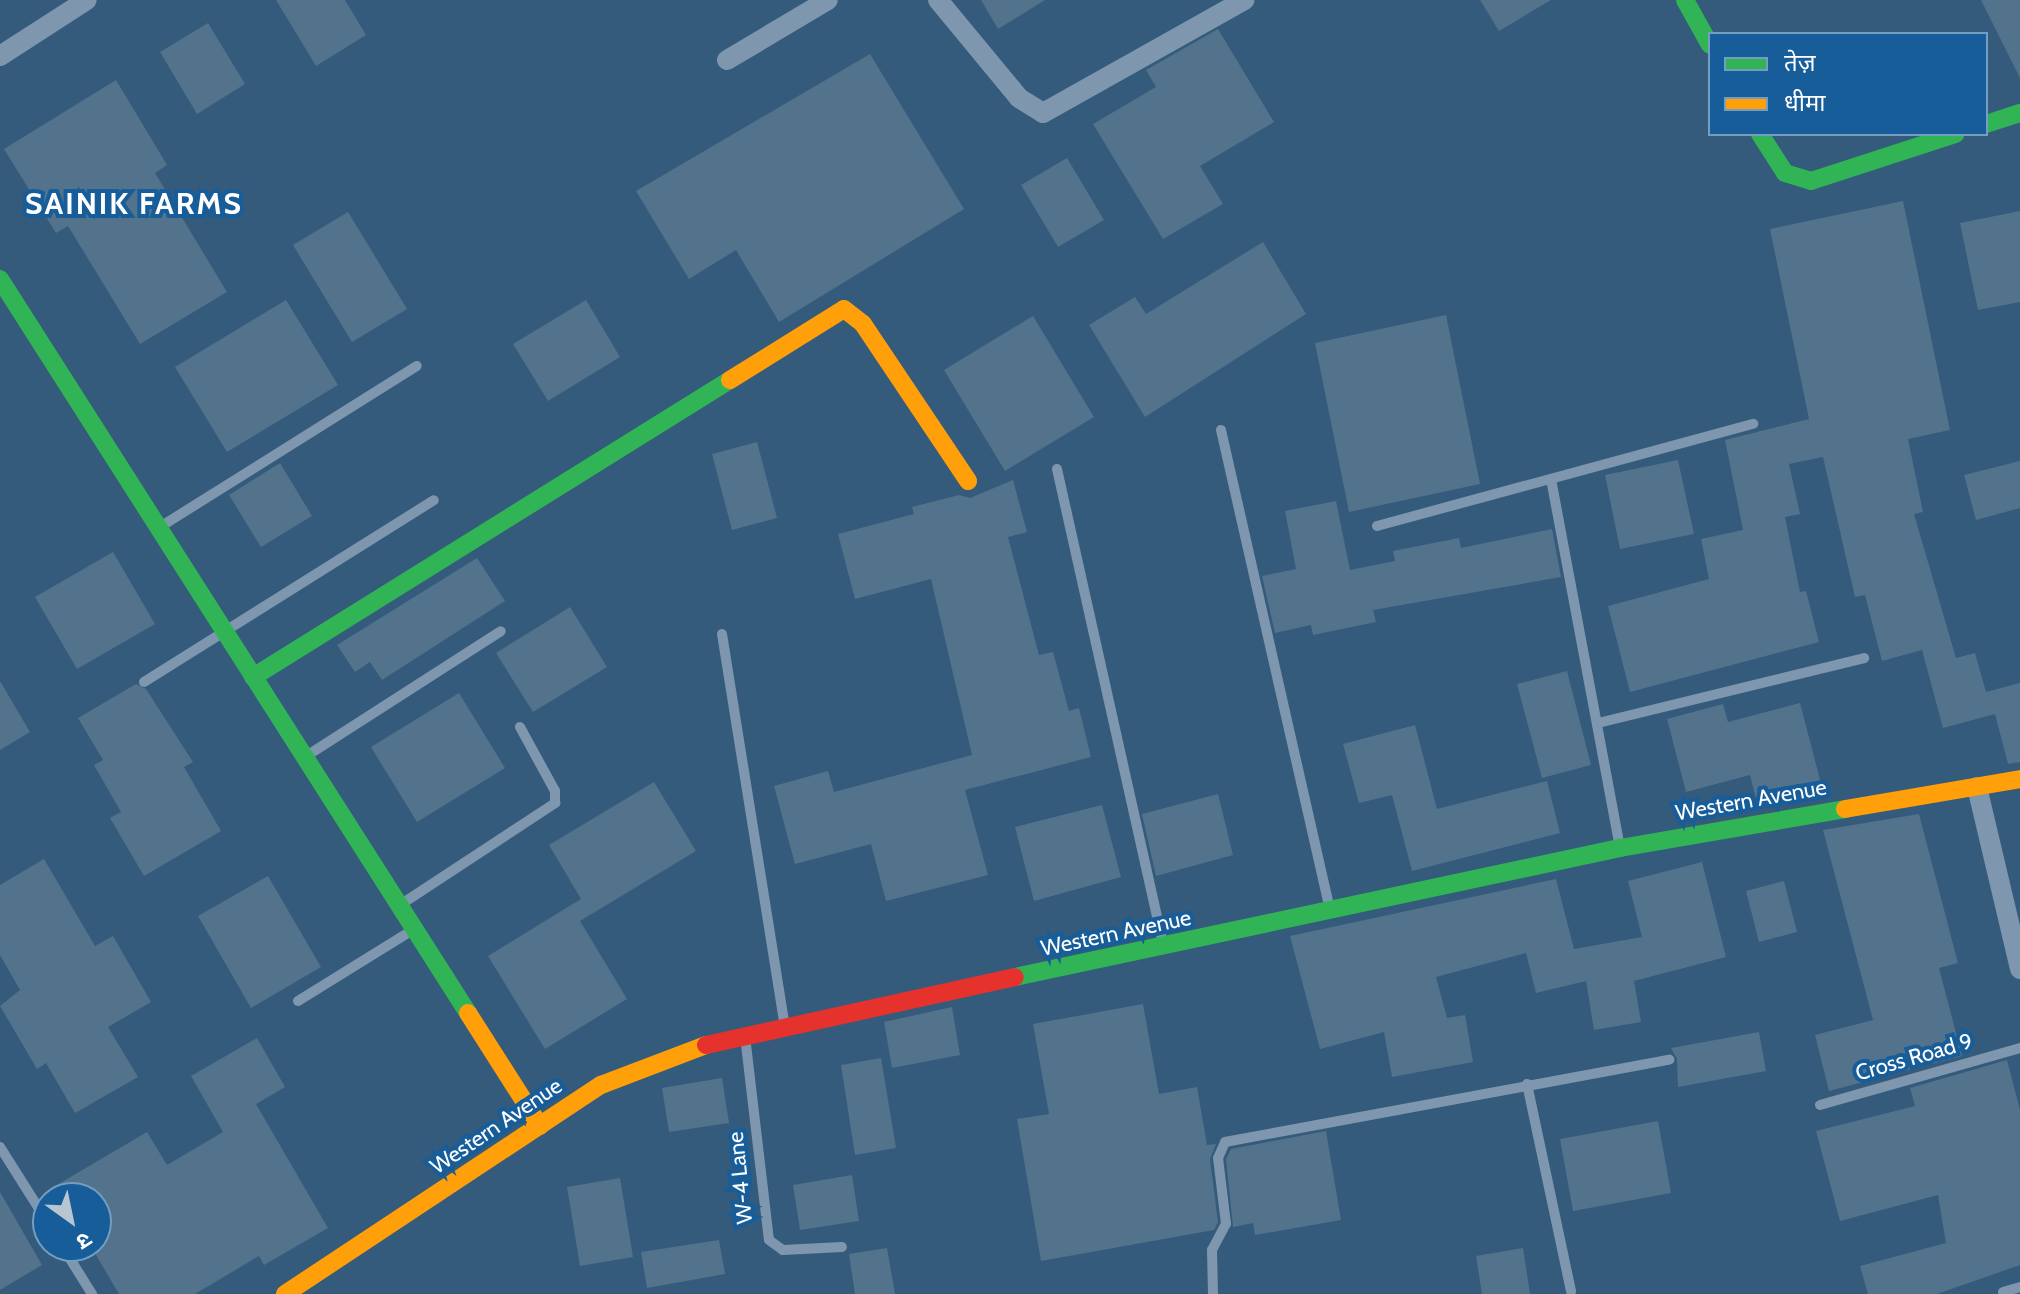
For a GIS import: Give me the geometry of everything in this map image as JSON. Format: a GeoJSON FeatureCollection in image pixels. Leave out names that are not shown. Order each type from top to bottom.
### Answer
{"type":"FeatureCollection","features":[{"type":"Feature","properties":{"kind":"street"},"geometry":{"type":"LineString","coordinates":[[0,56],[87,0]]}},
{"type":"Feature","properties":{"kind":"street"},"geometry":{"type":"LineString","coordinates":[[727,60],[828,0]]}},
{"type":"Feature","properties":{"kind":"street"},"geometry":{"type":"LineString","coordinates":[[938,0],[1019,98],[1043,113],[1244,0]]}},
{"type":"Feature","properties":{"kind":"street"},"geometry":{"type":"LineString","coordinates":[[1685,0],[1708,41]]}},
{"type":"Feature","properties":{"kind":"street"},"geometry":{"type":"LineString","coordinates":[[1988,123],[2020,113]]}},
{"type":"Feature","properties":{"kind":"street"},"geometry":{"type":"LineString","coordinates":[[1761,136],[1785,173],[1811,181],[1950,136]]}},
{"type":"Feature","properties":{"kind":"street"},"geometry":{"type":"LineString","coordinates":[[0,279],[540,1126]]}},
{"type":"Feature","properties":{"kind":"street"},"geometry":{"type":"LineString","coordinates":[[253,677],[844,309],[863,324],[968,481]]}},
{"type":"Feature","properties":{"kind":"street","name":"Western Avenue"},"geometry":{"type":"LineString","coordinates":[[285,1294],[540,1126],[632,1071],[745,1034],[1165,949],[1330,908],[1620,848],[2020,779]]}},
{"type":"Feature","properties":{"kind":"street"},"geometry":{"type":"LineString","coordinates":[[1977,787],[2020,969]]}},
{"type":"Feature","properties":{"kind":"lane"},"geometry":{"type":"LineString","coordinates":[[158,528],[417,366]]}},
{"type":"Feature","properties":{"kind":"lane"},"geometry":{"type":"LineString","coordinates":[[1377,526],[1753,424]]}},
{"type":"Feature","properties":{"kind":"lane"},"geometry":{"type":"LineString","coordinates":[[1221,430],[1330,908]]}},
{"type":"Feature","properties":{"kind":"lane"},"geometry":{"type":"LineString","coordinates":[[1057,469],[1165,949]]}},
{"type":"Feature","properties":{"kind":"lane"},"geometry":{"type":"LineString","coordinates":[[1551,479],[1620,848]]}},
{"type":"Feature","properties":{"kind":"lane"},"geometry":{"type":"LineString","coordinates":[[144,682],[434,500]]}},
{"type":"Feature","properties":{"kind":"lane"},"geometry":{"type":"LineString","coordinates":[[303,758],[501,631]]}},
{"type":"Feature","properties":{"kind":"lane"},"geometry":{"type":"LineString","coordinates":[[722,634],[785,1028]]}},
{"type":"Feature","properties":{"kind":"lane"},"geometry":{"type":"LineString","coordinates":[[1598,723],[1864,658]]}},
{"type":"Feature","properties":{"kind":"lane"},"geometry":{"type":"LineString","coordinates":[[398,906],[555,803],[555,791],[520,727]]}},
{"type":"Feature","properties":{"kind":"lane"},"geometry":{"type":"LineString","coordinates":[[298,1001],[413,930]]}},
{"type":"Feature","properties":{"kind":"lane","name":"W-4 Lane"},"geometry":{"type":"LineString","coordinates":[[745,1034],[769,1240],[783,1250],[842,1247]]}},
{"type":"Feature","properties":{"kind":"lane","name":"Cross Road 9"},"geometry":{"type":"LineString","coordinates":[[1820,1105],[2020,1048]]}},
{"type":"Feature","properties":{"kind":"lane"},"geometry":{"type":"LineString","coordinates":[[1213,1294],[1212,1250],[1226,1224],[1218,1158],[1225,1142],[1669,1060]]}},
{"type":"Feature","properties":{"kind":"lane"},"geometry":{"type":"LineString","coordinates":[[1527,1084],[1571,1291]]}},
{"type":"Feature","properties":{"kind":"lane"},"geometry":{"type":"LineString","coordinates":[[0,1147],[32,1198]]}},
{"type":"Feature","properties":{"kind":"lane"},"geometry":{"type":"LineString","coordinates":[[72,1262],[92,1294]]}},
{"type":"Feature","properties":{"kind":"lane"},"geometry":{"type":"LineString","coordinates":[[2003,1292],[2020,1287]]}},
{"type":"Feature","properties":{"kind":"building"},"geometry":{"type":"Polygon","coordinates":[[[276,0],[345,0],[366,35],[316,66],[276,0]]]}},
{"type":"Feature","properties":{"kind":"building"},"geometry":{"type":"Polygon","coordinates":[[[981,0],[1045,0],[998,29],[981,0]]]}},
{"type":"Feature","properties":{"kind":"building"},"geometry":{"type":"Polygon","coordinates":[[[1480,0],[1551,0],[1499,31],[1480,0]]]}},
{"type":"Feature","properties":{"kind":"building"},"geometry":{"type":"Polygon","coordinates":[[[1981,0],[2020,0],[2020,78],[1981,0]]]}},
{"type":"Feature","properties":{"kind":"building"},"geometry":{"type":"Polygon","coordinates":[[[208,23],[245,84],[197,114],[160,52],[208,23]]]}},
{"type":"Feature","properties":{"kind":"building"},"geometry":{"type":"Polygon","coordinates":[[[1218,29],[1274,122],[1200,166],[1223,204],[1163,239],[1093,124],[1156,87],[1146,70],[1218,29]]]}},
{"type":"Feature","properties":{"kind":"building"},"geometry":{"type":"Polygon","coordinates":[[[870,54],[964,209],[779,322],[736,250],[689,279],[636,191],[870,54]]]}},
{"type":"Feature","properties":{"kind":"building"},"geometry":{"type":"Polygon","coordinates":[[[116,80],[167,165],[155,173],[227,292],[140,344],[68,226],[56,233],[4,149],[116,80]]]}},
{"type":"Feature","properties":{"kind":"building"},"geometry":{"type":"Polygon","coordinates":[[[1067,158],[1104,220],[1058,247],[1021,185],[1067,158]]]}},
{"type":"Feature","properties":{"kind":"building"},"geometry":{"type":"Polygon","coordinates":[[[1903,201],[1950,430],[1908,439],[1923,512],[1914,514],[1956,658],[1975,653],[1986,692],[2020,683],[2020,762],[2008,764],[1995,714],[1943,728],[1922,650],[1882,661],[1865,595],[1855,597],[1823,457],[1789,464],[1800,514],[1785,517],[1800,592],[1806,591],[1819,642],[1630,692],[1608,606],[1709,579],[1701,539],[1743,530],[1725,440],[1809,419],[1770,229],[1903,201]]]}},
{"type":"Feature","properties":{"kind":"building"},"geometry":{"type":"Polygon","coordinates":[[[2020,211],[2020,302],[1978,310],[1960,223],[2020,211]]]}},
{"type":"Feature","properties":{"kind":"building"},"geometry":{"type":"Polygon","coordinates":[[[348,212],[407,309],[352,342],[293,245],[348,212]]]}},
{"type":"Feature","properties":{"kind":"building"},"geometry":{"type":"Polygon","coordinates":[[[1263,242],[1306,314],[1145,417],[1089,325],[1135,297],[1146,314],[1263,242]]]}},
{"type":"Feature","properties":{"kind":"building"},"geometry":{"type":"Polygon","coordinates":[[[286,300],[338,385],[227,452],[175,367],[286,300]]]}},
{"type":"Feature","properties":{"kind":"building"},"geometry":{"type":"Polygon","coordinates":[[[586,300],[620,357],[548,401],[513,344],[586,300]]]}},
{"type":"Feature","properties":{"kind":"building"},"geometry":{"type":"Polygon","coordinates":[[[1446,315],[1480,484],[1349,512],[1315,343],[1446,315]]]}},
{"type":"Feature","properties":{"kind":"building"},"geometry":{"type":"Polygon","coordinates":[[[1033,316],[1094,417],[1005,471],[944,370],[1033,316]]]}},
{"type":"Feature","properties":{"kind":"building"},"geometry":{"type":"Polygon","coordinates":[[[757,442],[777,518],[732,530],[712,454],[757,442]]]}},
{"type":"Feature","properties":{"kind":"building"},"geometry":{"type":"Polygon","coordinates":[[[1678,460],[1694,534],[1620,549],[1605,475],[1678,460]]]}},
{"type":"Feature","properties":{"kind":"building"},"geometry":{"type":"Polygon","coordinates":[[[2020,461],[2020,508],[1976,520],[1964,475],[2020,461]]]}},
{"type":"Feature","properties":{"kind":"building"},"geometry":{"type":"Polygon","coordinates":[[[280,463],[312,516],[261,547],[229,495],[280,463]]]}},
{"type":"Feature","properties":{"kind":"building"},"geometry":{"type":"Polygon","coordinates":[[[1013,480],[1027,532],[1008,537],[1039,655],[1053,652],[1069,711],[1079,708],[1091,757],[965,790],[988,875],[886,901],[871,844],[795,864],[774,786],[828,771],[834,792],[972,755],[931,579],[855,599],[838,534],[914,514],[912,507],[959,495],[970,498],[1013,480]]]}},
{"type":"Feature","properties":{"kind":"building"},"geometry":{"type":"Polygon","coordinates":[[[1336,501],[1350,570],[1395,561],[1393,551],[1459,538],[1461,548],[1552,529],[1561,577],[1373,610],[1376,622],[1313,635],[1311,625],[1275,633],[1262,576],[1296,569],[1285,511],[1336,501]]]}},
{"type":"Feature","properties":{"kind":"building"},"geometry":{"type":"Polygon","coordinates":[[[113,552],[155,624],[77,669],[35,597],[113,552]]]}},
{"type":"Feature","properties":{"kind":"building"},"geometry":{"type":"Polygon","coordinates":[[[477,558],[505,601],[382,680],[370,662],[355,672],[337,645],[477,558]]]}},
{"type":"Feature","properties":{"kind":"building"},"geometry":{"type":"Polygon","coordinates":[[[570,607],[607,667],[533,712],[496,653],[570,607]]]}},
{"type":"Feature","properties":{"kind":"building"},"geometry":{"type":"Polygon","coordinates":[[[1567,671],[1591,765],[1542,778],[1517,684],[1567,671]]]}},
{"type":"Feature","properties":{"kind":"building"},"geometry":{"type":"Polygon","coordinates":[[[0,681],[30,732],[0,750],[0,681]]]}},
{"type":"Feature","properties":{"kind":"building"},"geometry":{"type":"Polygon","coordinates":[[[136,684],[146,689],[193,762],[184,767],[221,831],[144,876],[110,818],[121,812],[94,765],[103,760],[78,718],[136,684]]]}},
{"type":"Feature","properties":{"kind":"building"},"geometry":{"type":"Polygon","coordinates":[[[459,693],[505,768],[417,822],[371,747],[459,693]]]}},
{"type":"Feature","properties":{"kind":"building"},"geometry":{"type":"Polygon","coordinates":[[[1800,703],[1823,791],[1758,807],[1750,775],[1686,792],[1667,719],[1723,704],[1728,722],[1800,703]]]}},
{"type":"Feature","properties":{"kind":"building"},"geometry":{"type":"Polygon","coordinates":[[[1415,725],[1437,809],[1547,781],[1560,833],[1412,871],[1392,795],[1359,803],[1343,744],[1415,725]]]}},
{"type":"Feature","properties":{"kind":"building"},"geometry":{"type":"Polygon","coordinates":[[[654,782],[696,851],[580,921],[627,999],[545,1049],[488,956],[581,899],[549,845],[654,782]]]}},
{"type":"Feature","properties":{"kind":"building"},"geometry":{"type":"Polygon","coordinates":[[[1218,794],[1233,855],[1156,876],[1142,814],[1218,794]]]}},
{"type":"Feature","properties":{"kind":"building"},"geometry":{"type":"Polygon","coordinates":[[[1102,805],[1121,877],[1034,901],[1015,827],[1102,805]]]}},
{"type":"Feature","properties":{"kind":"building"},"geometry":{"type":"Polygon","coordinates":[[[1919,814],[1958,963],[1939,968],[1962,1056],[1829,1091],[1815,1035],[1873,1020],[1823,830],[1919,814]]]}},
{"type":"Feature","properties":{"kind":"building"},"geometry":{"type":"Polygon","coordinates":[[[44,859],[95,946],[113,936],[151,1002],[108,1027],[138,1077],[75,1113],[46,1063],[37,1069],[0,1006],[20,990],[0,955],[0,885],[44,859]]]}},
{"type":"Feature","properties":{"kind":"building"},"geometry":{"type":"Polygon","coordinates":[[[1702,862],[1726,957],[1634,981],[1641,1022],[1594,1030],[1586,981],[1536,993],[1526,953],[1436,977],[1447,1018],[1465,1015],[1473,1062],[1392,1077],[1384,1032],[1320,1049],[1290,936],[1556,879],[1574,949],[1642,937],[1628,881],[1702,862]]]}},
{"type":"Feature","properties":{"kind":"building"},"geometry":{"type":"Polygon","coordinates":[[[268,876],[321,967],[251,1008],[198,916],[268,876]]]}},
{"type":"Feature","properties":{"kind":"building"},"geometry":{"type":"Polygon","coordinates":[[[1784,881],[1797,932],[1759,942],[1746,891],[1784,881]]]}},
{"type":"Feature","properties":{"kind":"building"},"geometry":{"type":"Polygon","coordinates":[[[1143,1004],[1159,1094],[1197,1087],[1207,1145],[1216,1144],[1210,1159],[1218,1222],[1214,1230],[1041,1261],[1017,1119],[1049,1114],[1033,1024],[1143,1004]]]}},
{"type":"Feature","properties":{"kind":"building"},"geometry":{"type":"Polygon","coordinates":[[[952,1007],[960,1055],[892,1068],[884,1022],[952,1007]]]}},
{"type":"Feature","properties":{"kind":"building"},"geometry":{"type":"Polygon","coordinates":[[[1759,1032],[1766,1071],[1678,1087],[1677,1059],[1671,1048],[1759,1032]]]}},
{"type":"Feature","properties":{"kind":"building"},"geometry":{"type":"Polygon","coordinates":[[[257,1038],[285,1087],[256,1104],[328,1228],[264,1265],[259,1256],[195,1294],[119,1294],[100,1262],[112,1262],[112,1182],[62,1182],[147,1132],[167,1165],[223,1132],[191,1076],[257,1038]]]}},
{"type":"Feature","properties":{"kind":"building"},"geometry":{"type":"Polygon","coordinates":[[[881,1058],[896,1148],[855,1155],[841,1065],[881,1058]]]}},
{"type":"Feature","properties":{"kind":"building"},"geometry":{"type":"Polygon","coordinates":[[[2007,1060],[2020,1110],[2020,1265],[1937,1294],[1868,1294],[1860,1266],[1946,1243],[1938,1195],[1840,1221],[1816,1131],[1915,1106],[1910,1088],[2007,1060]]]}},
{"type":"Feature","properties":{"kind":"building"},"geometry":{"type":"Polygon","coordinates":[[[722,1078],[729,1123],[669,1132],[662,1088],[722,1078]]]}},
{"type":"Feature","properties":{"kind":"building"},"geometry":{"type":"Polygon","coordinates":[[[1658,1121],[1671,1193],[1573,1211],[1560,1139],[1658,1121]]]}},
{"type":"Feature","properties":{"kind":"building"},"geometry":{"type":"Polygon","coordinates":[[[1326,1131],[1341,1220],[1255,1235],[1253,1223],[1233,1227],[1226,1159],[1231,1149],[1326,1131]]]}},
{"type":"Feature","properties":{"kind":"building"},"geometry":{"type":"Polygon","coordinates":[[[852,1175],[859,1221],[800,1230],[793,1185],[852,1175]]]}},
{"type":"Feature","properties":{"kind":"building"},"geometry":{"type":"Polygon","coordinates":[[[620,1178],[633,1257],[580,1266],[567,1187],[620,1178]]]}},
{"type":"Feature","properties":{"kind":"building"},"geometry":{"type":"Polygon","coordinates":[[[0,1192],[32,1248],[32,1262],[42,1265],[0,1290],[0,1192]]]}},
{"type":"Feature","properties":{"kind":"building"},"geometry":{"type":"Polygon","coordinates":[[[719,1240],[725,1274],[647,1288],[641,1252],[719,1240]]]}},
{"type":"Feature","properties":{"kind":"building"},"geometry":{"type":"Polygon","coordinates":[[[887,1248],[895,1294],[855,1294],[849,1254],[887,1248]]]}},
{"type":"Feature","properties":{"kind":"building"},"geometry":{"type":"Polygon","coordinates":[[[1523,1248],[1530,1294],[1482,1294],[1476,1256],[1523,1248]]]}},
{"type":"Feature","properties":{"kind":"traffic: fast"},"geometry":{"type":"LineString","coordinates":[[1685,0],[1708,41]]}},
{"type":"Feature","properties":{"kind":"traffic: fast"},"geometry":{"type":"LineString","coordinates":[[1988,123],[2020,113]]}},
{"type":"Feature","properties":{"kind":"traffic: fast"},"geometry":{"type":"LineString","coordinates":[[1761,136],[1785,173],[1811,181],[1950,136]]}},
{"type":"Feature","properties":{"kind":"traffic: fast"},"geometry":{"type":"LineString","coordinates":[[0,279],[468,1013]]}},
{"type":"Feature","properties":{"kind":"traffic: fast"},"geometry":{"type":"LineString","coordinates":[[253,677],[730,380]]}},
{"type":"Feature","properties":{"kind":"traffic: fast"},"geometry":{"type":"LineString","coordinates":[[1015,977],[1620,848],[1845,809]]}},
{"type":"Feature","properties":{"kind":"traffic: slow"},"geometry":{"type":"LineString","coordinates":[[730,380],[844,309],[863,324],[968,481]]}},
{"type":"Feature","properties":{"kind":"traffic: slow"},"geometry":{"type":"LineString","coordinates":[[1845,809],[2020,779]]}},
{"type":"Feature","properties":{"kind":"traffic: slow"},"geometry":{"type":"LineString","coordinates":[[468,1013],[540,1126]]}},
{"type":"Feature","properties":{"kind":"traffic: slow"},"geometry":{"type":"LineString","coordinates":[[285,1294],[601,1085],[706,1045]]}},
{"type":"Feature","properties":{"kind":"traffic: jam"},"geometry":{"type":"LineString","coordinates":[[706,1045],[1015,977]]}},
{"type":"Feature","properties":{"kind":"district","name":"SAINIK FARMS"},"geometry":{"type":"Point","coordinates":[134,204]}}]}
